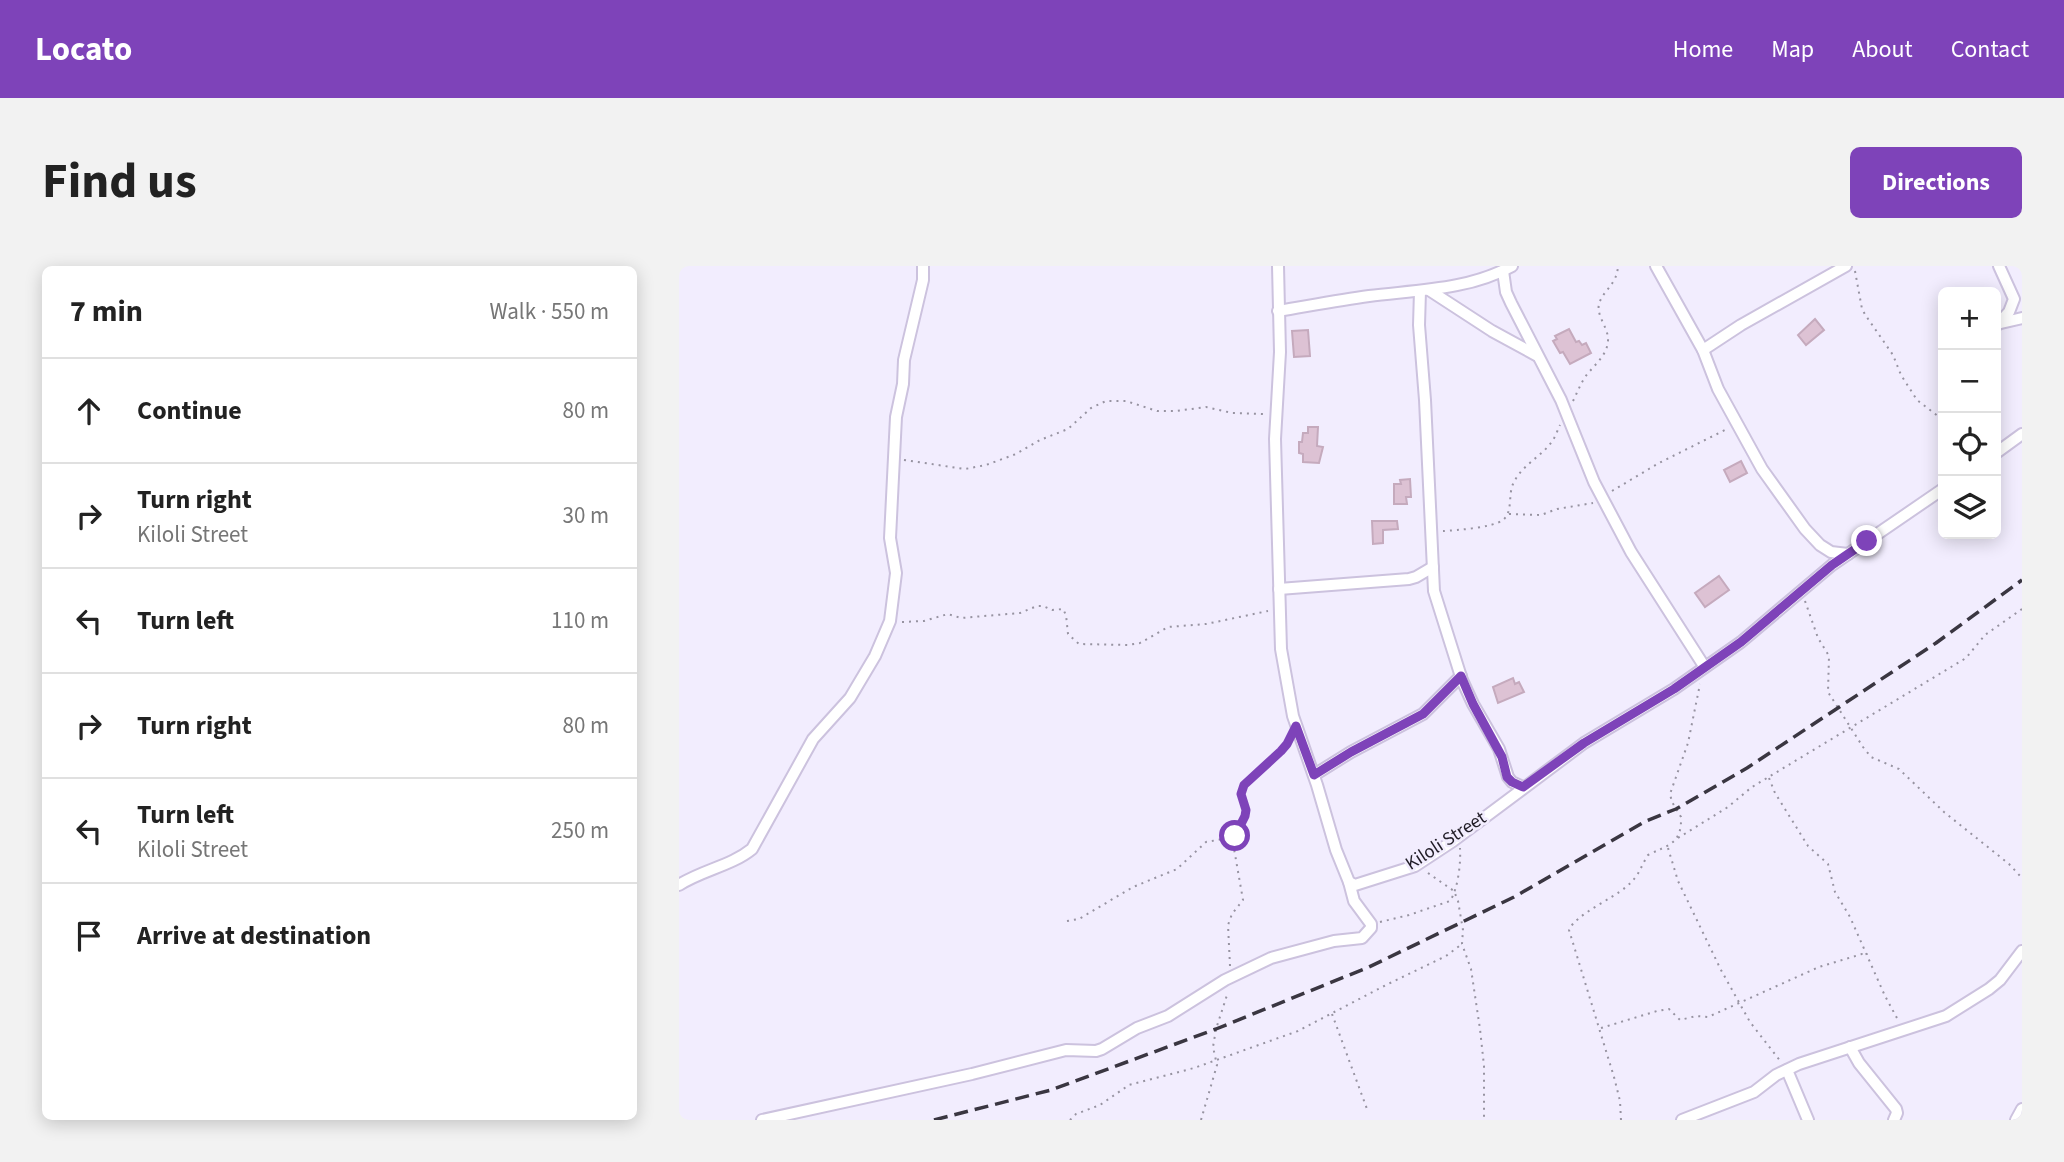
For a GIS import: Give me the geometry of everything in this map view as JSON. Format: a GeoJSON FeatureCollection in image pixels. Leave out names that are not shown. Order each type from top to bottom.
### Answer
{"type":"FeatureCollection","features":[{"type":"Feature","properties":{"kind":"street"},"geometry":{"type":"LineString","coordinates":[[679,885],[752,849],[813,739],[850,698],[875,656],[890,621],[896,573],[890,538],[892,460],[904,360],[923,280],[923,266]]}},
{"type":"Feature","properties":{"kind":"street"},"geometry":{"type":"LineString","coordinates":[[762,1120],[972,1074],[1066,1050],[1096,1051],[1137,1028],[1168,1016],[1227,979],[1271,958],[1334,941],[1356,940],[1369,931],[1371,924],[1356,906],[1336,850],[1296,726],[1282,664],[1276,414],[1280,352],[1278,266]]}},
{"type":"Feature","properties":{"kind":"street"},"geometry":{"type":"LineString","coordinates":[[1656,266],[1703,350],[1718,389],[1762,469],[1805,529],[1825,549],[1848,554]]}},
{"type":"Feature","properties":{"kind":"street"},"geometry":{"type":"LineString","coordinates":[[1703,350],[1741,325],[1846,266]]}},
{"type":"Feature","properties":{"kind":"street"},"geometry":{"type":"LineString","coordinates":[[1999,266],[2014,299],[2009,312],[2001,321]]}},
{"type":"Feature","properties":{"kind":"street"},"geometry":{"type":"LineString","coordinates":[[1278,312],[1477,281],[1508,268],[1506,292],[1567,412],[1604,501],[1640,568],[1705,666]]}},
{"type":"Feature","properties":{"kind":"street"},"geometry":{"type":"LineString","coordinates":[[1424,290],[1537,355]]}},
{"type":"Feature","properties":{"kind":"street"},"geometry":{"type":"LineString","coordinates":[[1424,290],[1419,325],[1434,591],[1461,676],[1473,704],[1502,757],[1507,777],[1523,787]]}},
{"type":"Feature","properties":{"kind":"street"},"geometry":{"type":"LineString","coordinates":[[2001,324],[2022,318]]}},
{"type":"Feature","properties":{"kind":"street"},"geometry":{"type":"LineString","coordinates":[[2001,449],[2022,434]]}},
{"type":"Feature","properties":{"kind":"street","name":"Kiloli Street"},"geometry":{"type":"LineString","coordinates":[[1349,882],[1359,884],[1415,866],[1463,834],[1584,743],[1674,689],[1741,642],[1848,554],[1938,492]]}},
{"type":"Feature","properties":{"kind":"street"},"geometry":{"type":"LineString","coordinates":[[1279,595],[1416,578],[1433,567]]}},
{"type":"Feature","properties":{"kind":"street"},"geometry":{"type":"LineString","coordinates":[[1314,775],[1423,714],[1461,676]]}},
{"type":"Feature","properties":{"kind":"street"},"geometry":{"type":"LineString","coordinates":[[1682,1120],[1754,1091],[1787,1070],[1850,1046],[1946,1016],[2000,980],[2022,951]]}},
{"type":"Feature","properties":{"kind":"street"},"geometry":{"type":"LineString","coordinates":[[1850,1046],[1859,1063],[1896,1109],[1894,1120]]}},
{"type":"Feature","properties":{"kind":"street"},"geometry":{"type":"LineString","coordinates":[[1787,1070],[1808,1120]]}},
{"type":"Feature","properties":{"kind":"street"},"geometry":{"type":"LineString","coordinates":[[2016,1120],[2022,1109]]}},
{"type":"Feature","properties":{"kind":"path"},"geometry":{"type":"LineString","coordinates":[[1432,531],[1493,524],[1508,514],[1515,479],[1524,466],[1553,441],[1581,384],[1606,348],[1608,339],[1599,302],[1612,286],[1618,274],[1618,266]]}},
{"type":"Feature","properties":{"kind":"path"},"geometry":{"type":"LineString","coordinates":[[1855,266],[1860,299],[1866,316],[1893,355],[1901,375],[1917,400],[1938,417]]}},
{"type":"Feature","properties":{"kind":"path"},"geometry":{"type":"LineString","coordinates":[[892,460],[974,468],[1016,454],[1040,440],[1068,429],[1091,408],[1106,401],[1126,401],[1157,411],[1206,407],[1232,412],[1276,414]]}},
{"type":"Feature","properties":{"kind":"path"},"geometry":{"type":"LineString","coordinates":[[1508,514],[1541,515],[1561,508],[1604,501],[1659,463],[1737,424]]}},
{"type":"Feature","properties":{"kind":"path"},"geometry":{"type":"LineString","coordinates":[[1805,590],[1807,609],[1818,638],[1829,656],[1828,692],[1863,747],[1871,757],[1899,769],[1944,812],[2009,864],[2022,878]]}},
{"type":"Feature","properties":{"kind":"path"},"geometry":{"type":"LineString","coordinates":[[890,621],[913,622],[948,614],[961,618],[1020,613],[1043,606],[1052,610],[1063,609],[1068,634],[1079,644],[1120,646],[1140,643],[1168,628],[1259,614],[1268,611],[1279,595]]}},
{"type":"Feature","properties":{"kind":"path"},"geometry":{"type":"LineString","coordinates":[[1675,839],[1699,827],[1769,777],[1966,658],[1985,635],[2022,609]]}},
{"type":"Feature","properties":{"kind":"path"},"geometry":{"type":"LineString","coordinates":[[1621,1120],[1619,1095],[1571,938],[1570,926],[1625,888],[1641,872],[1648,855],[1668,847],[1681,829],[1681,817],[1670,794],[1688,743],[1705,666]]}},
{"type":"Feature","properties":{"kind":"path"},"geometry":{"type":"LineString","coordinates":[[1201,1120],[1217,1065],[1213,1041],[1229,993],[1227,979],[1231,957],[1228,925],[1232,914],[1243,900],[1235,856],[1235,836],[1246,810],[1241,794],[1244,785],[1287,744],[1296,726]]}},
{"type":"Feature","properties":{"kind":"path"},"geometry":{"type":"LineString","coordinates":[[1769,777],[1775,793],[1808,846],[1828,864],[1835,892],[1868,954],[1885,996],[1904,1029]]}},
{"type":"Feature","properties":{"kind":"path"},"geometry":{"type":"LineString","coordinates":[[1369,931],[1385,920],[1450,901],[1460,867],[1459,847],[1463,834]]}},
{"type":"Feature","properties":{"kind":"path"},"geometry":{"type":"LineString","coordinates":[[1067,921],[1079,919],[1133,887],[1177,869],[1206,842],[1235,836]]}},
{"type":"Feature","properties":{"kind":"path"},"geometry":{"type":"LineString","coordinates":[[1668,847],[1672,865],[1688,904],[1750,1022],[1787,1070]]}},
{"type":"Feature","properties":{"kind":"path"},"geometry":{"type":"LineString","coordinates":[[1415,866],[1454,891],[1458,901],[1462,944],[1471,969],[1480,1028],[1484,1120]]}},
{"type":"Feature","properties":{"kind":"path"},"geometry":{"type":"LineString","coordinates":[[1070,1120],[1076,1114],[1100,1105],[1129,1085],[1298,1031],[1446,956],[1462,944]]}},
{"type":"Feature","properties":{"kind":"path"},"geometry":{"type":"LineString","coordinates":[[1600,1028],[1669,1009],[1679,1020],[1696,1016],[1708,1017],[1819,967],[1868,954]]}},
{"type":"Feature","properties":{"kind":"path"},"geometry":{"type":"LineString","coordinates":[[1332,1013],[1367,1109]]}},
{"type":"Feature","properties":{"kind":"building"},"geometry":{"type":"Polygon","coordinates":[[[1815,319],[1824,330],[1806,345],[1798,335],[1815,319]]]}},
{"type":"Feature","properties":{"kind":"building"},"geometry":{"type":"Polygon","coordinates":[[[1569,329],[1576,342],[1579,341],[1582,345],[1586,343],[1591,353],[1570,364],[1553,341],[1557,339],[1555,336],[1569,329]]]}},
{"type":"Feature","properties":{"kind":"building"},"geometry":{"type":"Polygon","coordinates":[[[1308,330],[1310,356],[1294,357],[1292,331],[1308,330]]]}},
{"type":"Feature","properties":{"kind":"building"},"geometry":{"type":"Polygon","coordinates":[[[1308,427],[1318,427],[1317,446],[1323,447],[1319,463],[1303,462],[1303,454],[1299,453],[1299,442],[1302,442],[1303,433],[1308,433],[1308,427]]]}},
{"type":"Feature","properties":{"kind":"building"},"geometry":{"type":"Polygon","coordinates":[[[1741,461],[1747,473],[1730,482],[1724,470],[1741,461]]]}},
{"type":"Feature","properties":{"kind":"building"},"geometry":{"type":"Polygon","coordinates":[[[1410,479],[1411,497],[1406,497],[1407,504],[1394,504],[1394,484],[1410,479]]]}},
{"type":"Feature","properties":{"kind":"building"},"geometry":{"type":"Polygon","coordinates":[[[1372,521],[1397,521],[1398,529],[1383,530],[1383,543],[1373,544],[1372,521]]]}},
{"type":"Feature","properties":{"kind":"building"},"geometry":{"type":"Polygon","coordinates":[[[1719,576],[1729,590],[1705,607],[1695,593],[1719,576]]]}},
{"type":"Feature","properties":{"kind":"building"},"geometry":{"type":"Polygon","coordinates":[[[1513,678],[1515,684],[1519,682],[1524,692],[1498,703],[1493,687],[1513,678]]]}},
{"type":"Feature","properties":{"kind":"railway"},"geometry":{"type":"LineString","coordinates":[[934,1120],[1051,1090],[1216,1029],[1369,967],[1514,897],[1646,821],[1676,809],[1747,768],[1936,643],[2022,580]]}},
{"type":"Feature","properties":{"kind":"route"},"geometry":{"type":"LineString","coordinates":[[1235,836],[1243,823],[1246,810],[1241,790],[1281,751],[1292,737],[1296,726],[1314,775],[1429,710],[1461,676],[1473,704],[1499,749],[1507,777],[1523,787],[1584,743],[1674,689],[1741,642],[1832,565],[1867,541]]}}]}
